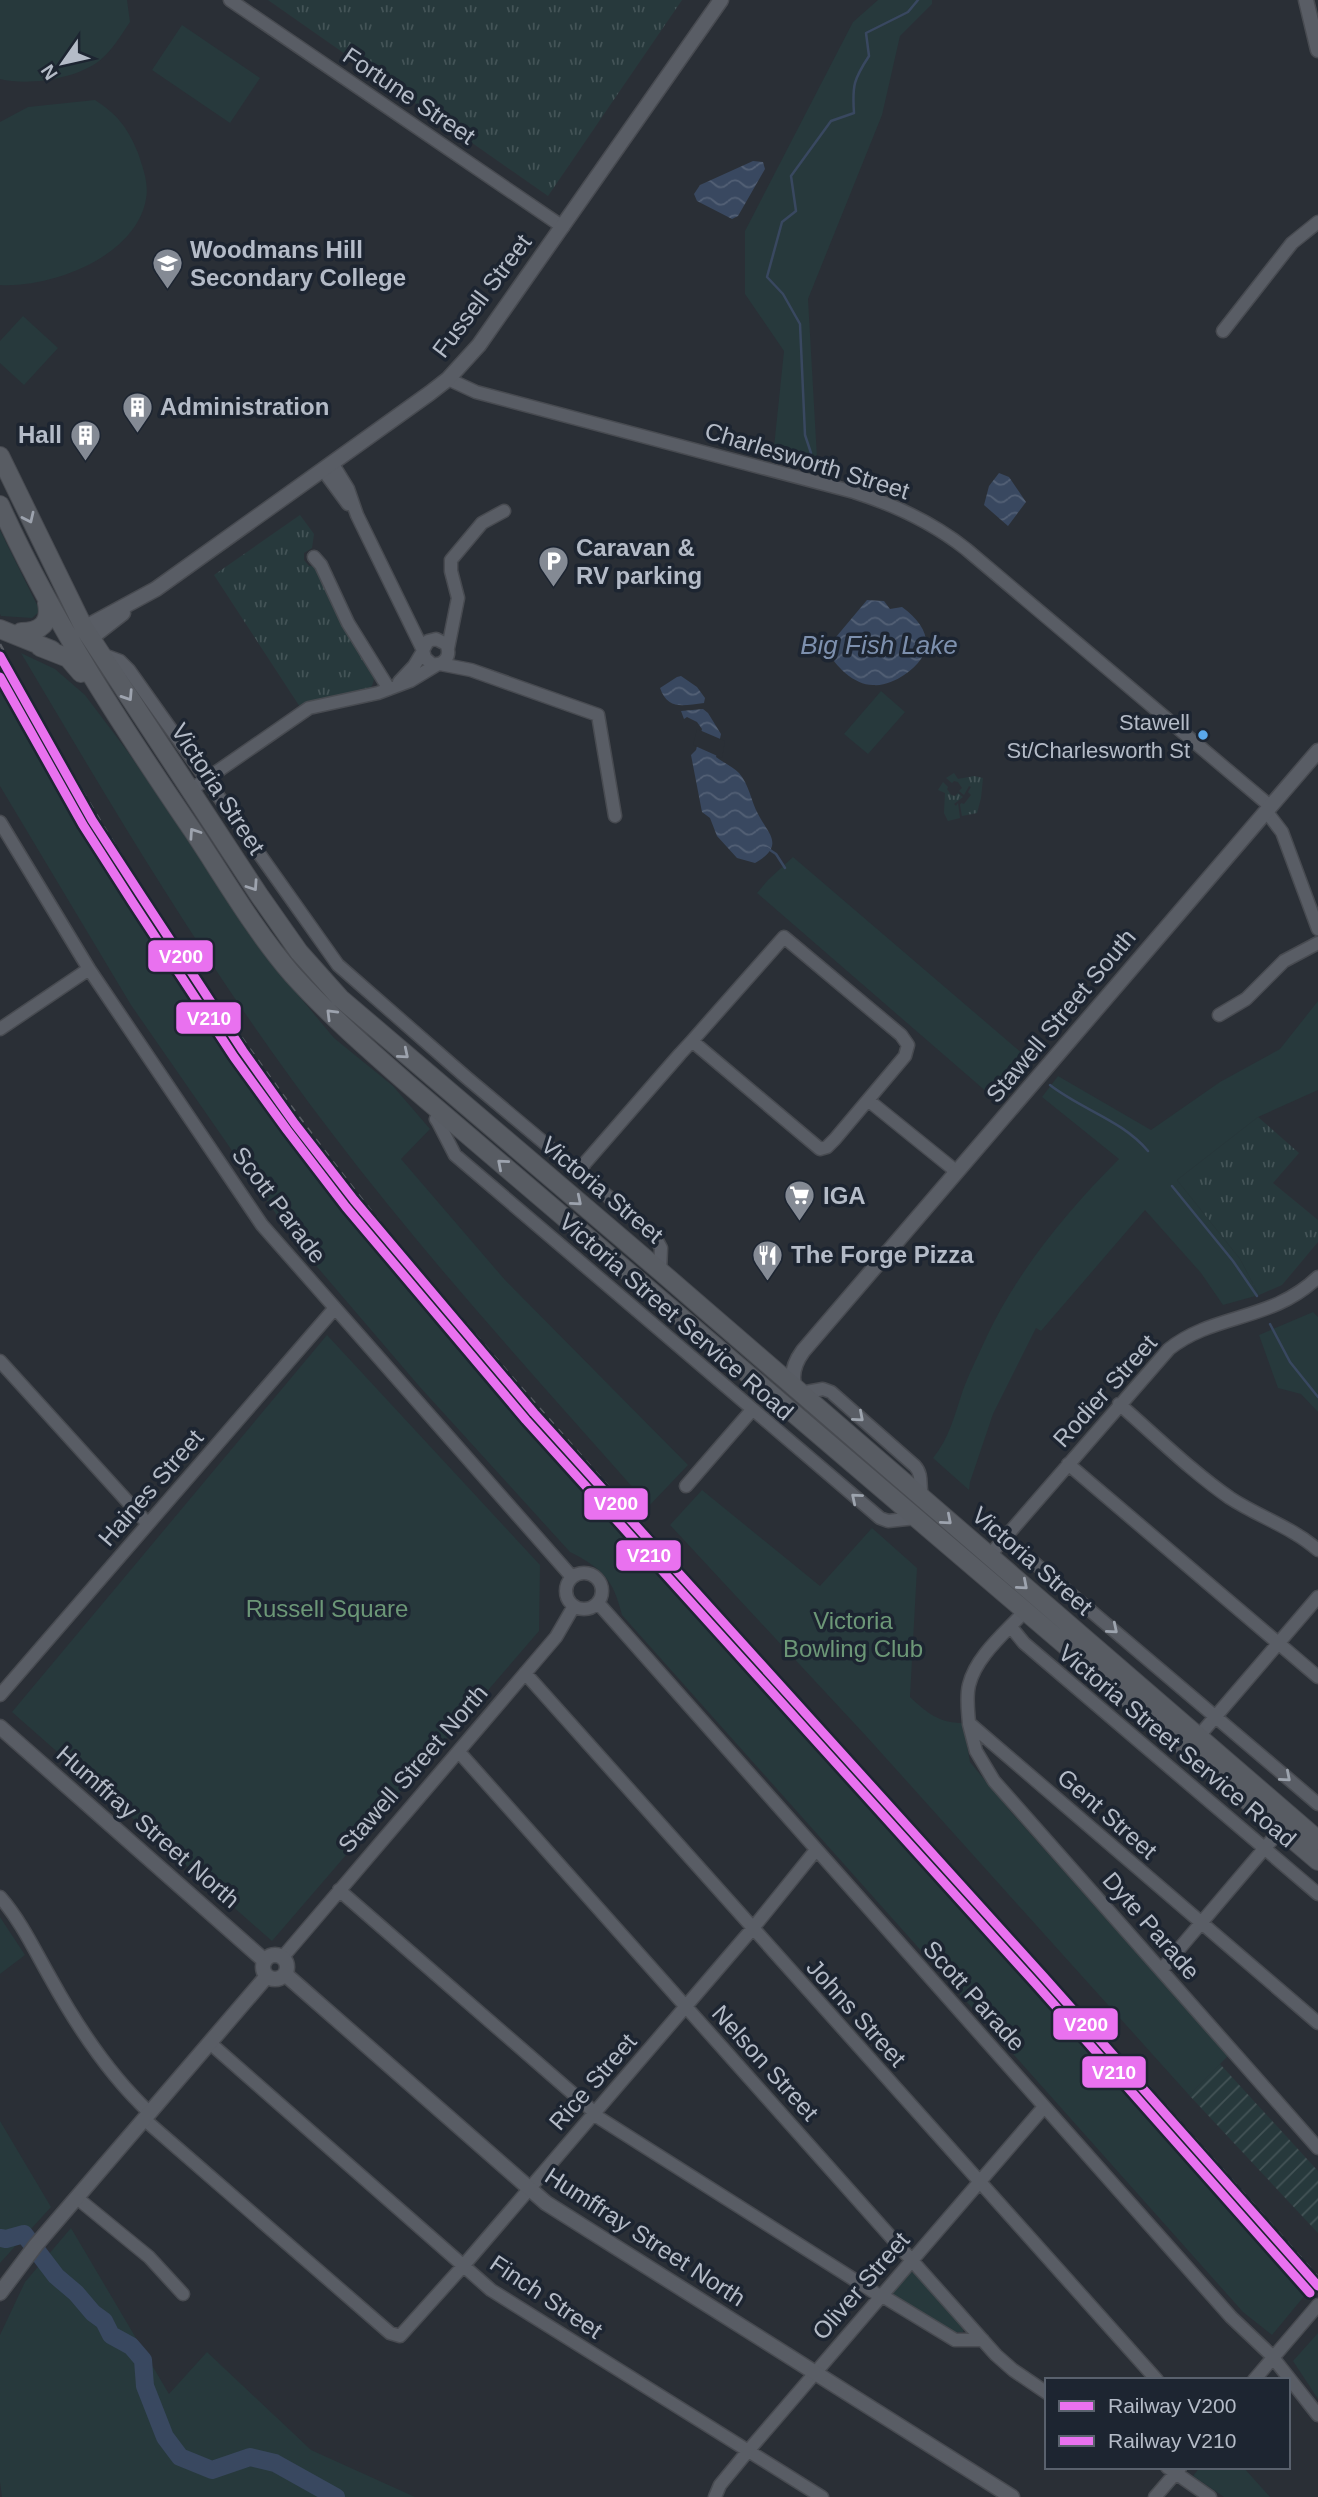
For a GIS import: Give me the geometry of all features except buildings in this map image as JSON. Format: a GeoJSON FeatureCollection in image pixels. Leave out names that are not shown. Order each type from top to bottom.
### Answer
{"type":"FeatureCollection","features":[{"type":"Feature","properties":{"kind":"main road","name":"Victoria Street"},"geometry":{"type":"LineString","coordinates":[[0,456],[92,640],[189,791],[284,932],[312,967],[358,1015],[660,1271],[924,1500],[966,1548],[983,1563],[1198,1737],[1318,1840]]}},
{"type":"Feature","properties":{"kind":"main road","name":"Victoria Street"},"geometry":{"type":"LineString","coordinates":[[0,505],[46,600],[70,642],[146,764],[290,971],[346,1029],[916,1518],[966,1548]]}},
{"type":"Feature","properties":{"kind":"main road"},"geometry":{"type":"LineString","coordinates":[[21,632],[36,631],[43,626],[48,612],[46,600]]}},
{"type":"Feature","properties":{"kind":"main road"},"geometry":{"type":"LineString","coordinates":[[92,640],[70,642],[0,629],[72,661],[146,764]]}},
{"type":"Feature","properties":{"kind":"main road"},"geometry":{"type":"LineString","coordinates":[[40,647],[56,651],[70,642]]}},
{"type":"Feature","properties":{"kind":"main road"},"geometry":{"type":"LineString","coordinates":[[442,1112],[453,1096]]}},
{"type":"Feature","properties":{"kind":"main road"},"geometry":{"type":"LineString","coordinates":[[777,1373],[778,1399]]}},
{"type":"Feature","properties":{"kind":"main road","name":"Victoria Street"},"geometry":{"type":"LineString","coordinates":[[983,1563],[1025,1611],[1318,1861]]}},
{"type":"Feature","properties":{"kind":"street","name":"Fortune Street"},"geometry":{"type":"LineString","coordinates":[[230,0],[563,228]]}},
{"type":"Feature","properties":{"kind":"street","name":"Fussell Street"},"geometry":{"type":"LineString","coordinates":[[92,640],[140,599],[447,379],[479,345],[721,0]]}},
{"type":"Feature","properties":{"kind":"street"},"geometry":{"type":"LineString","coordinates":[[1306,0],[1318,50]]}},
{"type":"Feature","properties":{"kind":"street"},"geometry":{"type":"LineString","coordinates":[[1223,331],[1292,243],[1318,222]]}},
{"type":"Feature","properties":{"kind":"street","name":"Charlesworth Street"},"geometry":{"type":"LineString","coordinates":[[447,379],[476,392],[854,492],[922,519],[966,549],[1268,808],[1282,832],[1318,929]]}},
{"type":"Feature","properties":{"kind":"street"},"geometry":{"type":"LineString","coordinates":[[328,466],[348,489],[357,516],[428,661],[471,670],[598,715],[615,816]]}},
{"type":"Feature","properties":{"kind":"street"},"geometry":{"type":"LineString","coordinates":[[189,791],[309,708],[365,697],[410,681],[447,657],[458,598],[451,560],[479,525],[504,511]]}},
{"type":"Feature","properties":{"kind":"street"},"geometry":{"type":"LineString","coordinates":[[314,557],[321,565],[350,626],[391,688]]}},
{"type":"Feature","properties":{"kind":"street"},"geometry":{"type":"LineString","coordinates":[[391,688],[411,670],[426,643],[434,639],[452,619]]}},
{"type":"Feature","properties":{"kind":"street"},"geometry":{"type":"LineString","coordinates":[[409,622],[434,639],[442,640],[471,670]]}},
{"type":"Feature","properties":{"kind":"street","name":"Victoria Street Service Road"},"geometry":{"type":"LineString","coordinates":[[92,640],[126,666],[334,960],[467,1078],[657,1238],[661,1248],[660,1271]]}},
{"type":"Feature","properties":{"kind":"street","name":"Stawell Street South"},"geometry":{"type":"LineString","coordinates":[[798,1391],[793,1377],[798,1359],[1318,751]]}},
{"type":"Feature","properties":{"kind":"street","name":"Scott Parade"},"geometry":{"type":"LineString","coordinates":[[0,821],[89,969],[262,1225],[572,1577]]}},
{"type":"Feature","properties":{"kind":"street"},"geometry":{"type":"LineString","coordinates":[[580,1172],[585,1163],[692,1041],[784,937],[901,1035],[908,1045],[905,1056],[868,1100],[827,1147],[820,1149],[692,1041]]}},
{"type":"Feature","properties":{"kind":"street"},"geometry":{"type":"LineString","coordinates":[[1219,1015],[1245,999],[1284,961],[1318,943]]}},
{"type":"Feature","properties":{"kind":"street"},"geometry":{"type":"LineString","coordinates":[[0,1029],[89,969]]}},
{"type":"Feature","properties":{"kind":"street"},"geometry":{"type":"LineString","coordinates":[[453,1096],[467,1078]]}},
{"type":"Feature","properties":{"kind":"street"},"geometry":{"type":"LineString","coordinates":[[868,1100],[957,1172]]}},
{"type":"Feature","properties":{"kind":"street","name":"Victoria Street Service Road"},"geometry":{"type":"LineString","coordinates":[[442,1112],[436,1119],[455,1155],[752,1410],[880,1518],[888,1521],[916,1518]]}},
{"type":"Feature","properties":{"kind":"street","name":"Rodier Street"},"geometry":{"type":"LineString","coordinates":[[983,1563],[1161,1356],[1179,1341],[1203,1330],[1295,1297],[1318,1277]]}},
{"type":"Feature","properties":{"kind":"street","name":"Haines Street"},"geometry":{"type":"LineString","coordinates":[[0,1695],[335,1308]]}},
{"type":"Feature","properties":{"kind":"street","name":"Stawell Street South"},"geometry":{"type":"LineString","coordinates":[[777,1373],[810,1336],[838,1311]]}},
{"type":"Feature","properties":{"kind":"street"},"geometry":{"type":"LineString","coordinates":[[0,1361],[148,1524]]}},
{"type":"Feature","properties":{"kind":"street"},"geometry":{"type":"LineString","coordinates":[[1119,1404],[1221,1491],[1250,1510],[1292,1531],[1318,1550]]}},
{"type":"Feature","properties":{"kind":"street"},"geometry":{"type":"LineString","coordinates":[[686,1486],[752,1410]]}},
{"type":"Feature","properties":{"kind":"street"},"geometry":{"type":"LineString","coordinates":[[1068,1464],[1318,1677]]}},
{"type":"Feature","properties":{"kind":"street","name":"Victoria Street Service Road"},"geometry":{"type":"LineString","coordinates":[[1005,1538],[1318,1804]]}},
{"type":"Feature","properties":{"kind":"street"},"geometry":{"type":"LineString","coordinates":[[583,1573],[594,1576],[601,1583],[602,1594],[598,1603],[583,1609],[573,1606],[566,1592],[572,1577],[583,1573]]}},
{"type":"Feature","properties":{"kind":"street"},"geometry":{"type":"LineString","coordinates":[[1198,1737],[1318,1597]]}},
{"type":"Feature","properties":{"kind":"street","name":"Scott Parade"},"geometry":{"type":"LineString","coordinates":[[598,1603],[1231,2318],[1273,2358],[1289,2378]]}},
{"type":"Feature","properties":{"kind":"street","name":"Stawell Street North"},"geometry":{"type":"LineString","coordinates":[[282,1958],[556,1637],[573,1606]]}},
{"type":"Feature","properties":{"kind":"street"},"geometry":{"type":"LineString","coordinates":[[970,1723],[967,1698],[972,1677],[982,1659],[1025,1611]]}},
{"type":"Feature","properties":{"kind":"street","name":"Victoria Street Service Road"},"geometry":{"type":"LineString","coordinates":[[1011,1626],[1024,1643],[1318,1894]]}},
{"type":"Feature","properties":{"kind":"street","name":"Johns Street"},"geometry":{"type":"LineString","coordinates":[[524,1673],[1155,2378]]}},
{"type":"Feature","properties":{"kind":"street","name":"Gent Street"},"geometry":{"type":"LineString","coordinates":[[970,1723],[1318,2023]]}},
{"type":"Feature","properties":{"kind":"street","name":"Dyte Parade"},"geometry":{"type":"LineString","coordinates":[[970,1723],[976,1751],[994,1782],[1318,2148]]}},
{"type":"Feature","properties":{"kind":"street","name":"Humffray Street North"},"geometry":{"type":"LineString","coordinates":[[0,1727],[265,1961]]}},
{"type":"Feature","properties":{"kind":"street","name":"Nelson Street"},"geometry":{"type":"LineString","coordinates":[[459,1752],[982,2340],[1005,2364],[1045,2392]]}},
{"type":"Feature","properties":{"kind":"street"},"geometry":{"type":"LineString","coordinates":[[1161,1969],[1281,1829]]}},
{"type":"Feature","properties":{"kind":"street","name":"Rice Street"},"geometry":{"type":"LineString","coordinates":[[147,2116],[380,2325],[397,2336],[406,2331],[464,2265],[753,1928],[816,1850]]}},
{"type":"Feature","properties":{"kind":"street"},"geometry":{"type":"LineString","coordinates":[[339,1890],[594,2113],[955,2340],[982,2340]]}},
{"type":"Feature","properties":{"kind":"street"},"geometry":{"type":"LineString","coordinates":[[0,1897],[19,1923],[58,1992],[102,2060],[147,2116]]}},
{"type":"Feature","properties":{"kind":"street"},"geometry":{"type":"LineString","coordinates":[[272,1956],[282,1958],[287,1966],[285,1974],[276,1979],[267,1976],[263,1969],[265,1961],[272,1956]]}},
{"type":"Feature","properties":{"kind":"street","name":"Humffray Street North"},"geometry":{"type":"LineString","coordinates":[[285,1974],[528,2189],[566,2218],[1012,2497]]}},
{"type":"Feature","properties":{"kind":"street"},"geometry":{"type":"LineString","coordinates":[[0,2293],[39,2242],[267,1976]]}},
{"type":"Feature","properties":{"kind":"street","name":"Finch Street"},"geometry":{"type":"LineString","coordinates":[[210,2043],[491,2290],[822,2497]]}},
{"type":"Feature","properties":{"kind":"street","name":"Oliver Street"},"geometry":{"type":"LineString","coordinates":[[715,2497],[725,2479],[748,2451],[1044,2107]]}},
{"type":"Feature","properties":{"kind":"street"},"geometry":{"type":"LineString","coordinates":[[77,2197],[149,2257],[183,2294]]}},
{"type":"Feature","properties":{"kind":"street"},"geometry":{"type":"LineString","coordinates":[[1256,2378],[1316,2307]]}},
{"type":"Feature","properties":{"kind":"street","name":"Scott Parade"},"geometry":{"type":"LineString","coordinates":[[1290,2380],[1318,2416]]}},
{"type":"Feature","properties":{"kind":"street"},"geometry":{"type":"LineString","coordinates":[[1155,2497],[1174,2469],[1210,2497]]}},
{"type":"Feature","properties":{"kind":"green space"},"geometry":{"type":"Polygon","coordinates":[[[0,0],[127,0],[130,22],[108,53],[89,67],[51,79],[11,81],[0,79],[0,0]]]}},
{"type":"Feature","properties":{"kind":"green space"},"geometry":{"type":"Polygon","coordinates":[[[268,0],[682,0],[548,196],[268,0]]]}},
{"type":"Feature","properties":{"kind":"green space"},"geometry":{"type":"Polygon","coordinates":[[[878,0],[932,0],[932,4],[900,36],[882,115],[808,299],[817,458],[774,447],[784,351],[745,294],[745,231],[853,22],[878,0]]]}},
{"type":"Feature","properties":{"kind":"green space"},"geometry":{"type":"Polygon","coordinates":[[[182,25],[260,78],[230,123],[152,70],[182,25]]]}},
{"type":"Feature","properties":{"kind":"green space"},"geometry":{"type":"Polygon","coordinates":[[[95,100],[121,122],[138,153],[147,187],[139,219],[126,237],[88,265],[43,281],[0,285],[0,122],[28,107],[95,100]]]}},
{"type":"Feature","properties":{"kind":"green space"},"geometry":{"type":"Polygon","coordinates":[[[23,316],[58,348],[24,385],[0,363],[0,341],[23,316]]]}},
{"type":"Feature","properties":{"kind":"green space"},"geometry":{"type":"Polygon","coordinates":[[[300,515],[314,534],[312,548],[304,553],[304,560],[309,566],[315,566],[374,675],[374,681],[364,692],[319,699],[300,707],[214,575],[300,515]]]}},
{"type":"Feature","properties":{"kind":"green space"},"geometry":{"type":"Polygon","coordinates":[[[0,530],[40,611],[32,618],[0,614],[0,530]]]}},
{"type":"Feature","properties":{"kind":"green space"},"geometry":{"type":"Polygon","coordinates":[[[21,653],[55,669],[85,695],[128,752],[269,960],[334,1038],[393,1086],[430,1129],[401,1159],[505,1280],[688,1465],[649,1506],[407,1228],[288,1075],[169,897],[21,653]]]}},
{"type":"Feature","properties":{"kind":"green space"},"geometry":{"type":"Polygon","coordinates":[[[0,668],[77,810],[271,1116],[421,1301],[1306,2294],[1272,2335],[1243,2312],[622,1615],[615,1592],[605,1576],[570,1552],[419,1386],[294,1240],[131,1005],[0,786],[0,668]]]}},
{"type":"Feature","properties":{"kind":"green space"},"geometry":{"type":"Polygon","coordinates":[[[881,691],[905,712],[868,754],[844,734],[881,691]]]}},
{"type":"Feature","properties":{"kind":"green space"},"geometry":{"type":"Polygon","coordinates":[[[954,773],[958,779],[974,776],[983,778],[977,813],[962,816],[960,805],[971,795],[968,792],[971,787],[969,786],[964,795],[959,791],[962,788],[958,782],[952,783],[946,778],[954,773]]]}},
{"type":"Feature","properties":{"kind":"green space"},"geometry":{"type":"Polygon","coordinates":[[[943,782],[951,795],[958,793],[963,797],[954,804],[956,806],[958,803],[960,818],[948,821],[944,813],[945,793],[938,790],[943,782]]]}},
{"type":"Feature","properties":{"kind":"green space"},"geometry":{"type":"Polygon","coordinates":[[[793,857],[1030,1060],[996,1100],[757,893],[793,857]]]}},
{"type":"Feature","properties":{"kind":"green space"},"geometry":{"type":"Polygon","coordinates":[[[1318,1001],[1318,1090],[1258,1117],[1177,1180],[1240,1259],[1259,1295],[1223,1305],[1201,1273],[1145,1210],[1041,1331],[1036,1328],[993,1414],[969,1490],[933,1458],[947,1434],[972,1369],[1000,1311],[1029,1264],[1081,1199],[1119,1159],[1042,1097],[1058,1076],[1151,1130],[1220,1082],[1280,1049],[1318,1001]]]}},
{"type":"Feature","properties":{"kind":"green space"},"geometry":{"type":"Polygon","coordinates":[[[1258,1117],[1299,1153],[1273,1183],[1318,1220],[1318,1242],[1282,1285],[1259,1295],[1240,1259],[1177,1180],[1258,1117]]]}},
{"type":"Feature","properties":{"kind":"green space"},"geometry":{"type":"Polygon","coordinates":[[[1313,1312],[1318,1317],[1318,1412],[1301,1394],[1278,1388],[1259,1335],[1313,1312]]]}},
{"type":"Feature","properties":{"kind":"green space","name":"Russell Square"},"geometry":{"type":"Polygon","coordinates":[[[327,1335],[540,1565],[539,1631],[272,1941],[12,1712],[327,1335]]]}},
{"type":"Feature","properties":{"kind":"green space","name":"Victoria Bowling Club"},"geometry":{"type":"Polygon","coordinates":[[[702,1490],[820,1586],[872,1528],[917,1568],[910,1697],[934,1716],[963,1723],[970,1762],[1011,1812],[1228,2056],[1189,2095],[867,1737],[670,1525],[702,1490]]]}},
{"type":"Feature","properties":{"kind":"green space"},"geometry":{"type":"Polygon","coordinates":[[[0,1917],[25,1955],[0,1974],[0,1917]]]}},
{"type":"Feature","properties":{"kind":"green space"},"geometry":{"type":"Polygon","coordinates":[[[1220,2064],[1318,2171],[1318,2233],[1189,2095],[1220,2064]]]}},
{"type":"Feature","properties":{"kind":"green space"},"geometry":{"type":"Polygon","coordinates":[[[0,2121],[51,2207],[0,2263],[0,2121]]]}},
{"type":"Feature","properties":{"kind":"green space"},"geometry":{"type":"Polygon","coordinates":[[[71,2228],[169,2394],[207,2352],[311,2450],[415,2497],[2,2497],[0,2335],[25,2282],[71,2228]]]}},
{"type":"Feature","properties":{"kind":"green space"},"geometry":{"type":"Polygon","coordinates":[[[916,2272],[963,2326],[963,2332],[954,2332],[893,2296],[893,2291],[908,2273],[916,2272]]]}},
{"type":"Feature","properties":{"kind":"green space"},"geometry":{"type":"Polygon","coordinates":[[[1318,2333],[1318,2399],[1293,2361],[1318,2333]]]}},
{"type":"Feature","properties":{"kind":"green space"},"geometry":{"type":"Polygon","coordinates":[[[1198,2469],[1245,2469],[1270,2497],[1224,2497],[1193,2476],[1198,2469]]]}},
{"type":"Feature","properties":{"kind":"water"},"geometry":{"type":"Polygon","coordinates":[[[753,161],[763,162],[765,169],[738,216],[732,219],[697,201],[694,194],[700,185],[753,161]]]}},
{"type":"Feature","properties":{"kind":"water"},"geometry":{"type":"Polygon","coordinates":[[[999,473],[1009,477],[1026,502],[1008,526],[984,505],[989,486],[999,473]]]}},
{"type":"Feature","properties":{"kind":"water","name":"Big Fish Lake"},"geometry":{"type":"Polygon","coordinates":[[[867,600],[884,601],[890,609],[902,607],[919,624],[926,641],[921,659],[914,667],[897,679],[881,685],[866,684],[852,678],[840,668],[827,650],[867,600]]]}},
{"type":"Feature","properties":{"kind":"water"},"geometry":{"type":"Polygon","coordinates":[[[681,676],[697,687],[705,698],[704,703],[678,705],[667,700],[660,688],[681,676]]]}},
{"type":"Feature","properties":{"kind":"water"},"geometry":{"type":"Polygon","coordinates":[[[703,709],[721,734],[716,757],[742,777],[772,839],[770,851],[755,863],[737,858],[717,836],[710,818],[702,812],[691,755],[696,750],[702,729],[697,722],[687,717],[684,719],[681,711],[703,709]]]}},
{"type":"Feature","properties":{"kind":"pier"},"geometry":{"type":"Polygon","coordinates":[[[697,729],[725,741],[722,758],[693,745],[697,729]]]}},
{"type":"Feature","properties":{"kind":"waterway"},"geometry":{"type":"LineString","coordinates":[[809,468],[807,463],[811,453],[805,435],[800,324],[783,294],[767,277],[782,222],[796,211],[791,176],[831,121],[854,113],[855,83],[869,56],[866,33],[908,12],[918,0]]}},
{"type":"Feature","properties":{"kind":"waterway"},"geometry":{"type":"LineString","coordinates":[[767,848],[776,854],[785,868]]}},
{"type":"Feature","properties":{"kind":"waterway"},"geometry":{"type":"LineString","coordinates":[[1050,1085],[1126,1131],[1148,1151]]}},
{"type":"Feature","properties":{"kind":"waterway"},"geometry":{"type":"LineString","coordinates":[[1172,1186],[1233,1261],[1257,1296]]}},
{"type":"Feature","properties":{"kind":"waterway"},"geometry":{"type":"LineString","coordinates":[[1270,1324],[1290,1362],[1318,1397]]}},
{"type":"Feature","properties":{"kind":"waterway"},"geometry":{"type":"LineString","coordinates":[[0,2238],[24,2234],[56,2276],[104,2321],[111,2335],[131,2346],[143,2360],[145,2386],[165,2437],[180,2457],[212,2470],[250,2457],[275,2463],[336,2497]]}},
{"type":"Feature","properties":{"kind":"railway"},"geometry":{"type":"LineString","coordinates":[[0,644],[80,786],[166,926],[259,1062],[373,1213],[596,1472],[1318,2277]]}},
{"type":"Feature","properties":{"kind":"rail line","name":"V200"},"geometry":{"type":"LineString","coordinates":[[0,656],[92,820],[142,897],[243,1051],[354,1200],[534,1413],[1043,1976],[1318,2286]]}},
{"type":"Feature","properties":{"kind":"rail line","name":"V210"},"geometry":{"type":"LineString","coordinates":[[0,677],[83,825],[133,903],[234,1057],[346,1207],[526,1420],[1035,1983],[1310,2293]]}},
{"type":"Feature","properties":{"kind":"place","name":"Woodmans Hill Secondary College"},"geometry":{"type":"Point","coordinates":[167,291]}},
{"type":"Feature","properties":{"kind":"place","name":"Administration"},"geometry":{"type":"Point","coordinates":[137,434]}},
{"type":"Feature","properties":{"kind":"place","name":"Hall"},"geometry":{"type":"Point","coordinates":[85,462]}},
{"type":"Feature","properties":{"kind":"place","name":"Caravan & RV parking"},"geometry":{"type":"Point","coordinates":[553,589]}},
{"type":"Feature","properties":{"kind":"place","name":"Stawell St/Charlesworth St"},"geometry":{"type":"Point","coordinates":[1203,735]}},
{"type":"Feature","properties":{"kind":"place","name":"IGA"},"geometry":{"type":"Point","coordinates":[800,1223]}},
{"type":"Feature","properties":{"kind":"place","name":"The Forge Pizza"},"geometry":{"type":"Point","coordinates":[768,1282]}}]}
